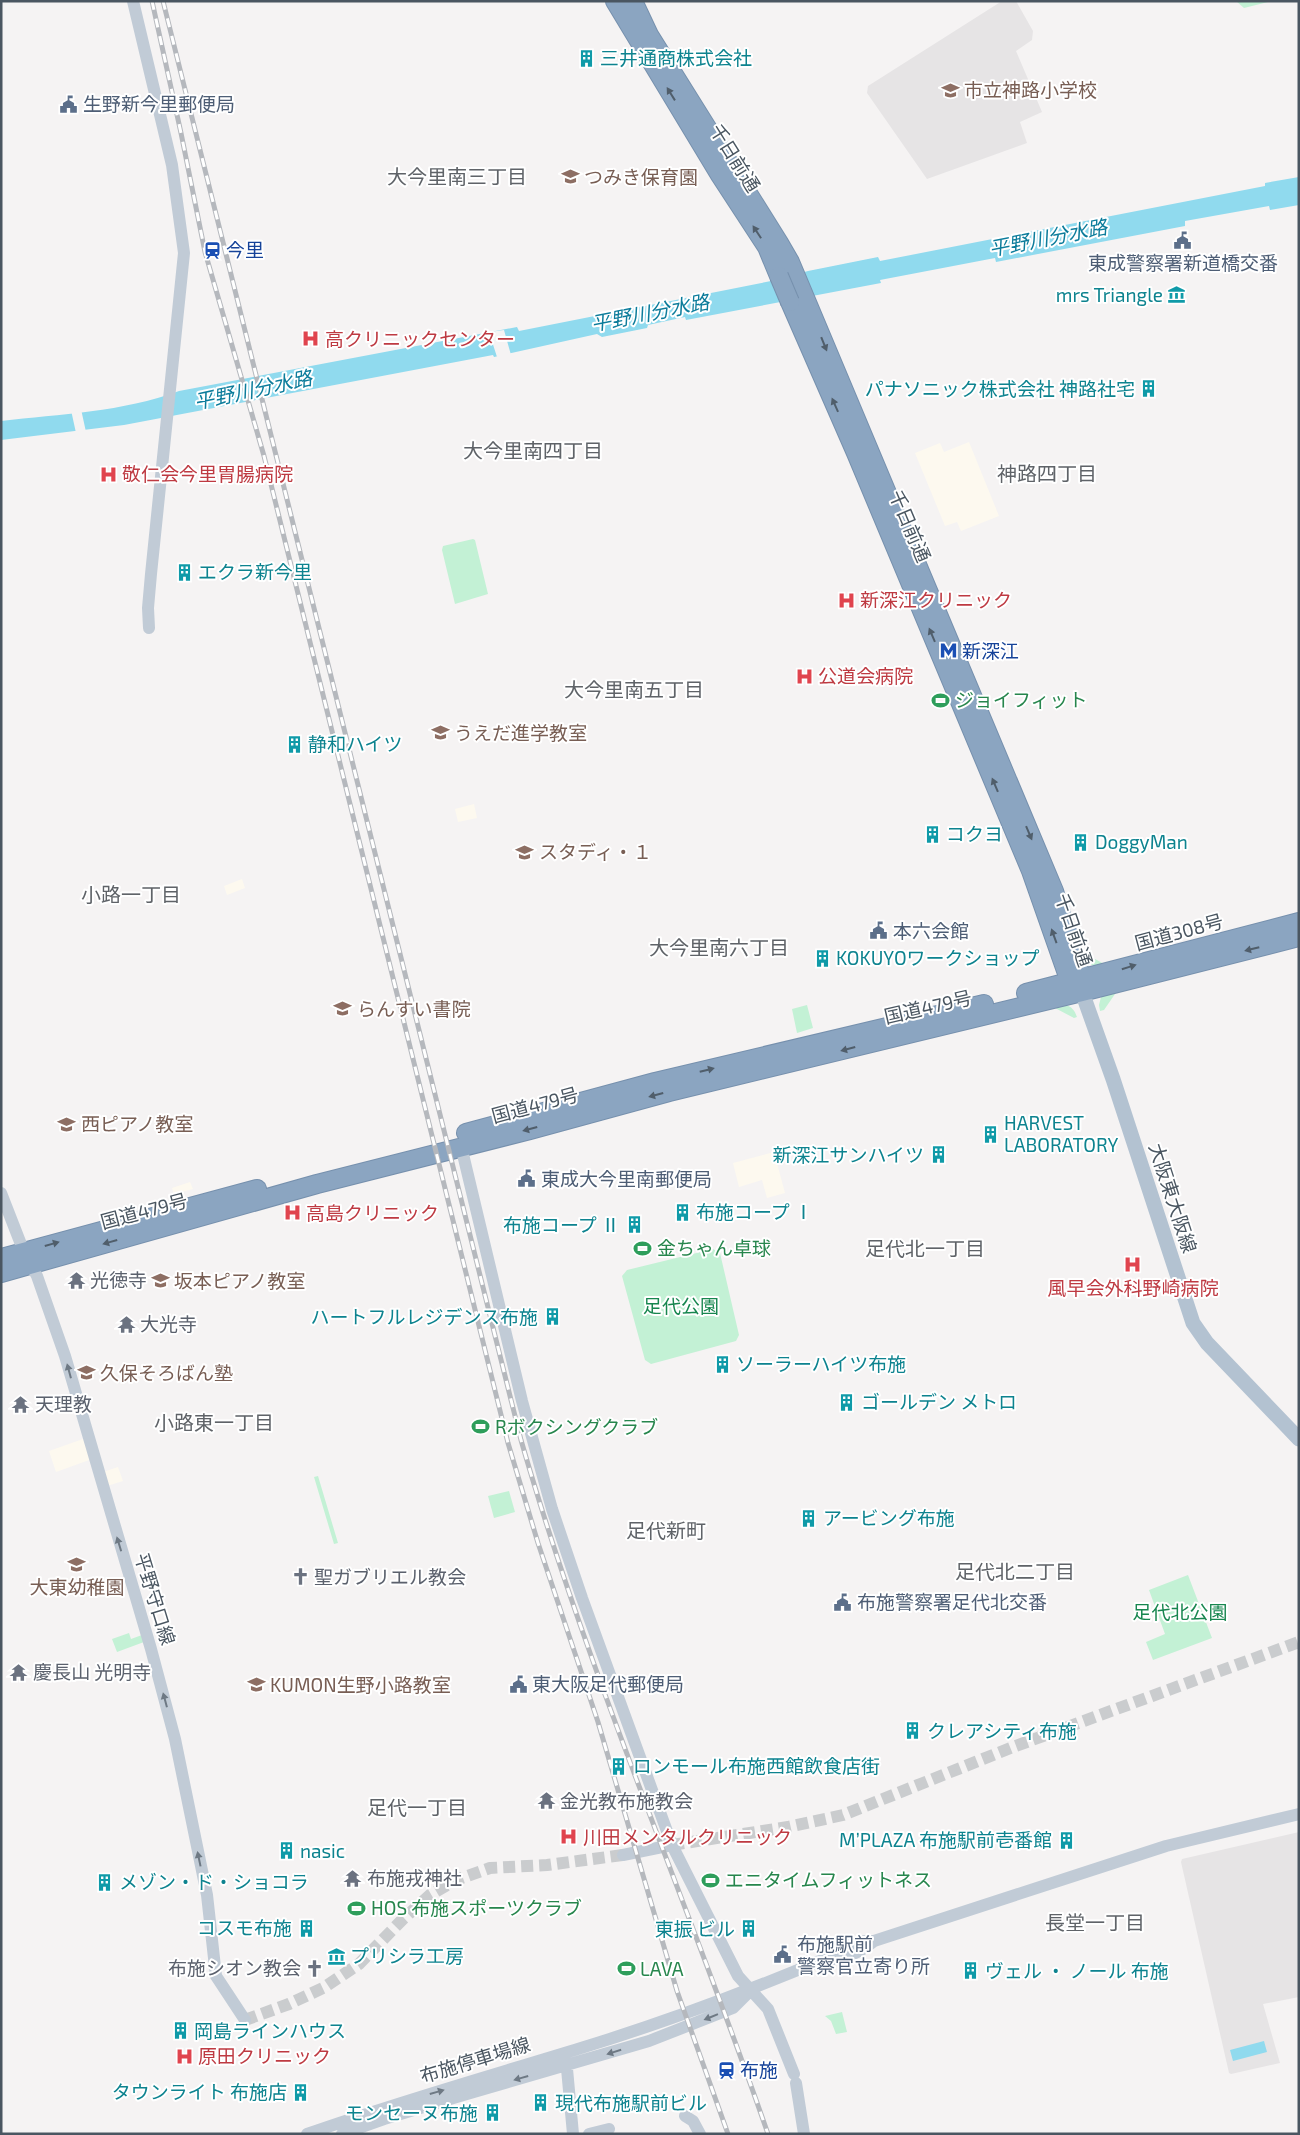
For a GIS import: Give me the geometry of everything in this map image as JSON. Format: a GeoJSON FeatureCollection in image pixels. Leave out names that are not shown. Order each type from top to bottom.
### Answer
{"type":"FeatureCollection","features":[{"type":"Feature","properties":{"kind":"highway","name":"千日前通"},"geometry":{"type":"LineString","coordinates":[[615,1],[720,175],[766,247],[787,274]]}},
{"type":"Feature","properties":{"kind":"highway","name":"千日前通"},"geometry":{"type":"LineString","coordinates":[[633,1],[649,35],[780,243],[787,274],[856,453],[1078,985]]}},
{"type":"Feature","properties":{"kind":"highway","name":"国道308号"},"geometry":{"type":"LineString","coordinates":[[1078,985],[1299,922]]}},
{"type":"Feature","properties":{"kind":"highway","name":"国道308号"},"geometry":{"type":"LineString","coordinates":[[1078,985],[1299,937]]}},
{"type":"Feature","properties":{"kind":"highway","name":"国道479号"},"geometry":{"type":"LineString","coordinates":[[1,1258],[27,1259],[461,1146],[530,1130],[682,1088],[1078,985]]}},
{"type":"Feature","properties":{"kind":"highway","name":"国道479号"},"geometry":{"type":"LineString","coordinates":[[1,1273],[27,1259],[583,1101],[1078,985]]}},
{"type":"Feature","properties":{"kind":"main road","name":"大阪東大阪線"},"geometry":{"type":"LineString","coordinates":[[1078,985],[1114,1080],[1193,1323],[1213,1350],[1299,1439]]}},
{"type":"Feature","properties":{"kind":"street"},"geometry":{"type":"LineString","coordinates":[[134,1],[172,165],[184,253],[168,392],[148,608],[149,628]]}},
{"type":"Feature","properties":{"kind":"street"},"geometry":{"type":"LineString","coordinates":[[461,1146],[496,1298],[552,1509],[582,1598],[672,1845],[738,1976],[768,2009],[795,2079],[804,2134]]}},
{"type":"Feature","properties":{"kind":"street","name":"平野守口線"},"geometry":{"type":"LineString","coordinates":[[1,1193],[27,1259],[36,1276],[65,1356],[170,1720],[207,1895],[216,1976],[245,2020]]}},
{"type":"Feature","properties":{"kind":"street","name":"布施停車場線"},"geometry":{"type":"LineString","coordinates":[[342,2134],[567,2059],[654,2024],[750,1990],[822,1960],[838,1947],[856,1940],[874,1941],[1166,1846],[1299,1814]]}},
{"type":"Feature","properties":{"kind":"street"},"geometry":{"type":"LineString","coordinates":[[623,1855],[672,1845]]}},
{"type":"Feature","properties":{"kind":"street","name":"布施停車場線"},"geometry":{"type":"LineString","coordinates":[[307,2134],[376,2109],[567,2059],[659,2038],[733,2008],[750,1990]]}},
{"type":"Feature","properties":{"kind":"street"},"geometry":{"type":"LineString","coordinates":[[567,2059],[573,2134]]}},
{"type":"Feature","properties":{"kind":"street"},"geometry":{"type":"LineString","coordinates":[[685,2116],[693,2121],[700,2134]]}},
{"type":"Feature","properties":{"kind":"street"},"geometry":{"type":"LineString","coordinates":[[589,2134],[609,2129]]}},
{"type":"Feature","properties":{"kind":"shaded area","name":"市立神路小学校"},"geometry":{"type":"Polygon","coordinates":[[[1002,1],[1016,1],[1033,31],[1032,40],[1016,51],[1042,112],[1020,122],[1027,143],[927,179],[867,93],[868,86],[1002,1]]]}},
{"type":"Feature","properties":{"kind":"shaded area"},"geometry":{"type":"Polygon","coordinates":[[[969,442],[999,516],[961,531],[957,522],[945,526],[915,453],[940,443],[944,452],[969,442]]]}},
{"type":"Feature","properties":{"kind":"shaded area"},"geometry":{"type":"Polygon","coordinates":[[[474,804],[477,818],[458,822],[455,809],[474,804]]]}},
{"type":"Feature","properties":{"kind":"shaded area"},"geometry":{"type":"Polygon","coordinates":[[[242,879],[245,888],[227,895],[224,886],[242,879]]]}},
{"type":"Feature","properties":{"kind":"shaded area"},"geometry":{"type":"Polygon","coordinates":[[[774,1152],[785,1193],[767,1198],[762,1180],[739,1187],[733,1163],[774,1152]]]}},
{"type":"Feature","properties":{"kind":"shaded area"},"geometry":{"type":"Polygon","coordinates":[[[190,1182],[193,1189],[174,1194],[172,1188],[190,1182]]]}},
{"type":"Feature","properties":{"kind":"shaded area"},"geometry":{"type":"Polygon","coordinates":[[[83,1439],[92,1459],[56,1472],[49,1451],[83,1439]]]}},
{"type":"Feature","properties":{"kind":"shaded area"},"geometry":{"type":"Polygon","coordinates":[[[118,1467],[123,1481],[107,1486],[103,1472],[118,1467]]]}},
{"type":"Feature","properties":{"kind":"shaded area"},"geometry":{"type":"Polygon","coordinates":[[[1299,1832],[1299,1997],[1263,2004],[1280,2063],[1231,2074],[1229,2073],[1181,1862],[1182,1859],[1299,1832]]]}},
{"type":"Feature","properties":{"kind":"green space"},"geometry":{"type":"Polygon","coordinates":[[[1236,1],[1272,1],[1244,8],[1236,1]]]}},
{"type":"Feature","properties":{"kind":"green space"},"geometry":{"type":"Polygon","coordinates":[[[475,540],[488,594],[455,604],[442,550],[443,546],[475,540]]]}},
{"type":"Feature","properties":{"kind":"green space"},"geometry":{"type":"Polygon","coordinates":[[[1084,953],[1106,965],[1095,966],[1089,963],[1081,954],[1084,953]]]}},
{"type":"Feature","properties":{"kind":"green space"},"geometry":{"type":"Polygon","coordinates":[[[1114,989],[1115,994],[1104,1010],[1100,1011],[1101,997],[1114,989]]]}},
{"type":"Feature","properties":{"kind":"green space"},"geometry":{"type":"Polygon","coordinates":[[[1054,1004],[1068,1006],[1077,1017],[1074,1018],[1055,1008],[1054,1004]]]}},
{"type":"Feature","properties":{"kind":"green space"},"geometry":{"type":"Polygon","coordinates":[[[807,1005],[813,1028],[797,1033],[792,1009],[807,1005]]]}},
{"type":"Feature","properties":{"kind":"green space","name":"足代公園"},"geometry":{"type":"Polygon","coordinates":[[[713,1249],[720,1253],[739,1335],[736,1341],[651,1364],[645,1360],[622,1276],[627,1270],[713,1249]]]}},
{"type":"Feature","properties":{"kind":"green space"},"geometry":{"type":"Polygon","coordinates":[[[318,1476],[338,1543],[334,1544],[314,1477],[318,1476]]]}},
{"type":"Feature","properties":{"kind":"green space"},"geometry":{"type":"Polygon","coordinates":[[[509,1491],[515,1512],[494,1518],[488,1496],[509,1491]]]}},
{"type":"Feature","properties":{"kind":"green space","name":"足代北公園"},"geometry":{"type":"Polygon","coordinates":[[[1188,1575],[1212,1638],[1153,1660],[1146,1642],[1165,1634],[1149,1590],[1188,1575]]]}},
{"type":"Feature","properties":{"kind":"green space"},"geometry":{"type":"Polygon","coordinates":[[[129,1633],[131,1639],[142,1635],[144,1642],[117,1652],[112,1639],[129,1633]]]}},
{"type":"Feature","properties":{"kind":"green space"},"geometry":{"type":"Polygon","coordinates":[[[842,2012],[847,2032],[836,2034],[831,2021],[825,2016],[842,2012]]]}},
{"type":"Feature","properties":{"kind":"water","name":"平野川分水路"},"geometry":{"type":"Polygon","coordinates":[[[1299,177],[1299,205],[1270,210],[1269,206],[1185,221],[1185,226],[996,262],[995,258],[880,280],[881,283],[686,320],[685,317],[648,325],[647,328],[602,337],[597,334],[494,357],[493,355],[124,425],[1,440],[1,421],[136,404],[179,391],[517,327],[519,331],[771,281],[808,271],[878,257],[880,261],[1265,186],[1265,183],[1299,177]]]}},
{"type":"Feature","properties":{"kind":"water"},"geometry":{"type":"Polygon","coordinates":[[[1264,2041],[1267,2052],[1233,2061],[1230,2050],[1264,2041]]]}},
{"type":"Feature","properties":{"kind":"pier"},"geometry":{"type":"Polygon","coordinates":[[[504,330],[511,355],[497,357],[489,332],[504,330]]]}},
{"type":"Feature","properties":{"kind":"pier"},"geometry":{"type":"Polygon","coordinates":[[[81,409],[86,432],[76,433],[71,410],[81,409]]]}},
{"type":"Feature","properties":{"kind":"tunnel"},"geometry":{"type":"LineString","coordinates":[[672,1845],[788,1827],[843,1815],[1013,1747],[1299,1642]]}},
{"type":"Feature","properties":{"kind":"tunnel"},"geometry":{"type":"LineString","coordinates":[[245,2020],[289,2004],[323,1988],[359,1964],[402,1920],[430,1895],[456,1880],[490,1868],[547,1865],[623,1855]]}},
{"type":"Feature","properties":{"kind":"railway"},"geometry":{"type":"LineString","coordinates":[[152,1],[205,252],[264,456],[508,1443],[538,1543],[598,1722],[677,1991],[728,2134]]}},
{"type":"Feature","properties":{"kind":"railway"},"geometry":{"type":"LineString","coordinates":[[163,1],[521,1440],[577,1616],[768,2134]]}},
{"type":"Feature","properties":{"kind":"place","name":"三井通商株式会社"},"geometry":{"type":"Point","coordinates":[586,58]}},
{"type":"Feature","properties":{"kind":"place","name":"市立神路小学校"},"geometry":{"type":"Point","coordinates":[950,90]}},
{"type":"Feature","properties":{"kind":"place","name":"生野新今里郵便局"},"geometry":{"type":"Point","coordinates":[69,104]}},
{"type":"Feature","properties":{"kind":"place","name":"つみき保育園"},"geometry":{"type":"Point","coordinates":[570,177]}},
{"type":"Feature","properties":{"kind":"place","name":"東成警察署新道橋交番"},"geometry":{"type":"Point","coordinates":[1183,240]}},
{"type":"Feature","properties":{"kind":"place","name":"今里"},"geometry":{"type":"Point","coordinates":[212,250]}},
{"type":"Feature","properties":{"kind":"place","name":"mrs Triangle"},"geometry":{"type":"Point","coordinates":[1177,295]}},
{"type":"Feature","properties":{"kind":"place","name":"高クリニックセンター"},"geometry":{"type":"Point","coordinates":[311,339]}},
{"type":"Feature","properties":{"kind":"place","name":"パナソニック株式会社 神路社宅"},"geometry":{"type":"Point","coordinates":[1149,389]}},
{"type":"Feature","properties":{"kind":"place","name":"敬仁会今里胃腸病院"},"geometry":{"type":"Point","coordinates":[108,474]}},
{"type":"Feature","properties":{"kind":"place","name":"エクラ新今里"},"geometry":{"type":"Point","coordinates":[184,572]}},
{"type":"Feature","properties":{"kind":"place","name":"新深江クリニック"},"geometry":{"type":"Point","coordinates":[846,600]}},
{"type":"Feature","properties":{"kind":"place","name":"新深江"},"geometry":{"type":"Point","coordinates":[948,651]}},
{"type":"Feature","properties":{"kind":"place","name":"公道会病院"},"geometry":{"type":"Point","coordinates":[804,676]}},
{"type":"Feature","properties":{"kind":"place","name":"ジョイフィット"},"geometry":{"type":"Point","coordinates":[941,700]}},
{"type":"Feature","properties":{"kind":"place","name":"うえだ進学教室"},"geometry":{"type":"Point","coordinates":[440,733]}},
{"type":"Feature","properties":{"kind":"place","name":"静和ハイツ"},"geometry":{"type":"Point","coordinates":[294,744]}},
{"type":"Feature","properties":{"kind":"place","name":"コクヨ"},"geometry":{"type":"Point","coordinates":[932,834]}},
{"type":"Feature","properties":{"kind":"place","name":"DoggyMan"},"geometry":{"type":"Point","coordinates":[1081,842]}},
{"type":"Feature","properties":{"kind":"place","name":"スタディ・１"},"geometry":{"type":"Point","coordinates":[525,852]}},
{"type":"Feature","properties":{"kind":"place","name":"本六会館"},"geometry":{"type":"Point","coordinates":[879,931]}},
{"type":"Feature","properties":{"kind":"place","name":"KOKUYOワークショップ"},"geometry":{"type":"Point","coordinates":[822,958]}},
{"type":"Feature","properties":{"kind":"place","name":"らんすい書院"},"geometry":{"type":"Point","coordinates":[343,1009]}},
{"type":"Feature","properties":{"kind":"place","name":"西ピアノ教室"},"geometry":{"type":"Point","coordinates":[67,1124]}},
{"type":"Feature","properties":{"kind":"place","name":"HARVEST LABORATORY"},"geometry":{"type":"Point","coordinates":[990,1134]}},
{"type":"Feature","properties":{"kind":"place","name":"新深江サンハイツ"},"geometry":{"type":"Point","coordinates":[938,1155]}},
{"type":"Feature","properties":{"kind":"place","name":"東成大今里南郵便局"},"geometry":{"type":"Point","coordinates":[527,1179]}},
{"type":"Feature","properties":{"kind":"place","name":"布施コープ Ⅰ"},"geometry":{"type":"Point","coordinates":[682,1212]}},
{"type":"Feature","properties":{"kind":"place","name":"高島クリニック"},"geometry":{"type":"Point","coordinates":[292,1213]}},
{"type":"Feature","properties":{"kind":"place","name":"布施コープ Ⅱ"},"geometry":{"type":"Point","coordinates":[634,1225]}},
{"type":"Feature","properties":{"kind":"place","name":"金ちゃん卓球"},"geometry":{"type":"Point","coordinates":[643,1248]}},
{"type":"Feature","properties":{"kind":"place","name":"風早会外科野崎病院"},"geometry":{"type":"Point","coordinates":[1133,1265]}},
{"type":"Feature","properties":{"kind":"place","name":"光徳寺"},"geometry":{"type":"Point","coordinates":[76,1280]}},
{"type":"Feature","properties":{"kind":"place","name":"坂本ピアノ教室"},"geometry":{"type":"Point","coordinates":[160,1281]}},
{"type":"Feature","properties":{"kind":"place","name":"ハートフルレジデンス布施"},"geometry":{"type":"Point","coordinates":[552,1317]}},
{"type":"Feature","properties":{"kind":"place","name":"大光寺"},"geometry":{"type":"Point","coordinates":[126,1324]}},
{"type":"Feature","properties":{"kind":"place","name":"ソーラーハイツ布施"},"geometry":{"type":"Point","coordinates":[722,1364]}},
{"type":"Feature","properties":{"kind":"place","name":"久保そろばん塾"},"geometry":{"type":"Point","coordinates":[86,1373]}},
{"type":"Feature","properties":{"kind":"place","name":"ゴールデン メトロ"},"geometry":{"type":"Point","coordinates":[847,1402]}},
{"type":"Feature","properties":{"kind":"place","name":"天理教"},"geometry":{"type":"Point","coordinates":[21,1404]}},
{"type":"Feature","properties":{"kind":"place","name":"Rボクシングクラブ"},"geometry":{"type":"Point","coordinates":[481,1427]}},
{"type":"Feature","properties":{"kind":"place","name":"アービング布施"},"geometry":{"type":"Point","coordinates":[809,1518]}},
{"type":"Feature","properties":{"kind":"place","name":"大東幼稚園"},"geometry":{"type":"Point","coordinates":[77,1564]}},
{"type":"Feature","properties":{"kind":"place","name":"聖ガブリエル教会"},"geometry":{"type":"Point","coordinates":[300,1577]}},
{"type":"Feature","properties":{"kind":"place","name":"布施警察署足代北交番"},"geometry":{"type":"Point","coordinates":[843,1602]}},
{"type":"Feature","properties":{"kind":"place","name":"慶長山 光明寺"},"geometry":{"type":"Point","coordinates":[19,1672]}},
{"type":"Feature","properties":{"kind":"place","name":"東大阪足代郵便局"},"geometry":{"type":"Point","coordinates":[518,1684]}},
{"type":"Feature","properties":{"kind":"place","name":"KUMON生野小路教室"},"geometry":{"type":"Point","coordinates":[256,1685]}},
{"type":"Feature","properties":{"kind":"place","name":"クレアシティ布施"},"geometry":{"type":"Point","coordinates":[913,1731]}},
{"type":"Feature","properties":{"kind":"place","name":"ロンモール布施西館飲食店街"},"geometry":{"type":"Point","coordinates":[619,1766]}},
{"type":"Feature","properties":{"kind":"place","name":"金光教布施教会"},"geometry":{"type":"Point","coordinates":[546,1801]}},
{"type":"Feature","properties":{"kind":"place","name":"川田メンタルクリニック"},"geometry":{"type":"Point","coordinates":[569,1837]}},
{"type":"Feature","properties":{"kind":"place","name":"M’PLAZA 布施駅前壱番館"},"geometry":{"type":"Point","coordinates":[1066,1840]}},
{"type":"Feature","properties":{"kind":"place","name":"nasic"},"geometry":{"type":"Point","coordinates":[286,1851]}},
{"type":"Feature","properties":{"kind":"place","name":"布施戎神社"},"geometry":{"type":"Point","coordinates":[353,1878]}},
{"type":"Feature","properties":{"kind":"place","name":"エニタイムフィットネス"},"geometry":{"type":"Point","coordinates":[711,1880]}},
{"type":"Feature","properties":{"kind":"place","name":"メゾン・ド・ショコラ"},"geometry":{"type":"Point","coordinates":[105,1882]}},
{"type":"Feature","properties":{"kind":"place","name":"HOS 布施スポーツクラブ"},"geometry":{"type":"Point","coordinates":[357,1908]}},
{"type":"Feature","properties":{"kind":"place","name":"コスモ布施"},"geometry":{"type":"Point","coordinates":[306,1928]}},
{"type":"Feature","properties":{"kind":"place","name":"東振 ビル"},"geometry":{"type":"Point","coordinates":[749,1929]}},
{"type":"Feature","properties":{"kind":"place","name":"布施駅前 警察官立寄り所"},"geometry":{"type":"Point","coordinates":[783,1955]}},
{"type":"Feature","properties":{"kind":"place","name":"プリシラ工房"},"geometry":{"type":"Point","coordinates":[336,1956]}},
{"type":"Feature","properties":{"kind":"place","name":"布施シオン教会"},"geometry":{"type":"Point","coordinates":[315,1968]}},
{"type":"Feature","properties":{"kind":"place","name":"LAVA"},"geometry":{"type":"Point","coordinates":[626,1969]}},
{"type":"Feature","properties":{"kind":"place","name":"ヴェル ・ ノール 布施"},"geometry":{"type":"Point","coordinates":[971,1971]}},
{"type":"Feature","properties":{"kind":"place","name":"岡島ラインハウス"},"geometry":{"type":"Point","coordinates":[180,2031]}},
{"type":"Feature","properties":{"kind":"place","name":"原田クリニック"},"geometry":{"type":"Point","coordinates":[184,2056]}},
{"type":"Feature","properties":{"kind":"place","name":"布施"},"geometry":{"type":"Point","coordinates":[726,2070]}},
{"type":"Feature","properties":{"kind":"place","name":"タウンライト 布施店"},"geometry":{"type":"Point","coordinates":[301,2092]}},
{"type":"Feature","properties":{"kind":"place","name":"現代布施駅前ビル"},"geometry":{"type":"Point","coordinates":[541,2103]}},
{"type":"Feature","properties":{"kind":"place","name":"モンセーヌ布施"},"geometry":{"type":"Point","coordinates":[492,2113]}},
{"type":"Feature","properties":{"kind":"district","name":"大今里南三丁目"},"geometry":{"type":"Point","coordinates":[457,177]}},
{"type":"Feature","properties":{"kind":"district","name":"大今里南四丁目"},"geometry":{"type":"Point","coordinates":[533,451]}},
{"type":"Feature","properties":{"kind":"district","name":"神路四丁目"},"geometry":{"type":"Point","coordinates":[1047,474]}},
{"type":"Feature","properties":{"kind":"district","name":"大今里南五丁目"},"geometry":{"type":"Point","coordinates":[634,690]}},
{"type":"Feature","properties":{"kind":"district","name":"小路一丁目"},"geometry":{"type":"Point","coordinates":[131,895]}},
{"type":"Feature","properties":{"kind":"district","name":"大今里南六丁目"},"geometry":{"type":"Point","coordinates":[719,948]}},
{"type":"Feature","properties":{"kind":"district","name":"足代北一丁目"},"geometry":{"type":"Point","coordinates":[925,1249]}},
{"type":"Feature","properties":{"kind":"district","name":"小路東一丁目"},"geometry":{"type":"Point","coordinates":[214,1423]}},
{"type":"Feature","properties":{"kind":"district","name":"足代新町"},"geometry":{"type":"Point","coordinates":[666,1531]}},
{"type":"Feature","properties":{"kind":"district","name":"足代北二丁目"},"geometry":{"type":"Point","coordinates":[1015,1572]}},
{"type":"Feature","properties":{"kind":"district","name":"足代一丁目"},"geometry":{"type":"Point","coordinates":[417,1808]}},
{"type":"Feature","properties":{"kind":"district","name":"長堂一丁目"},"geometry":{"type":"Point","coordinates":[1095,1923]}}]}
